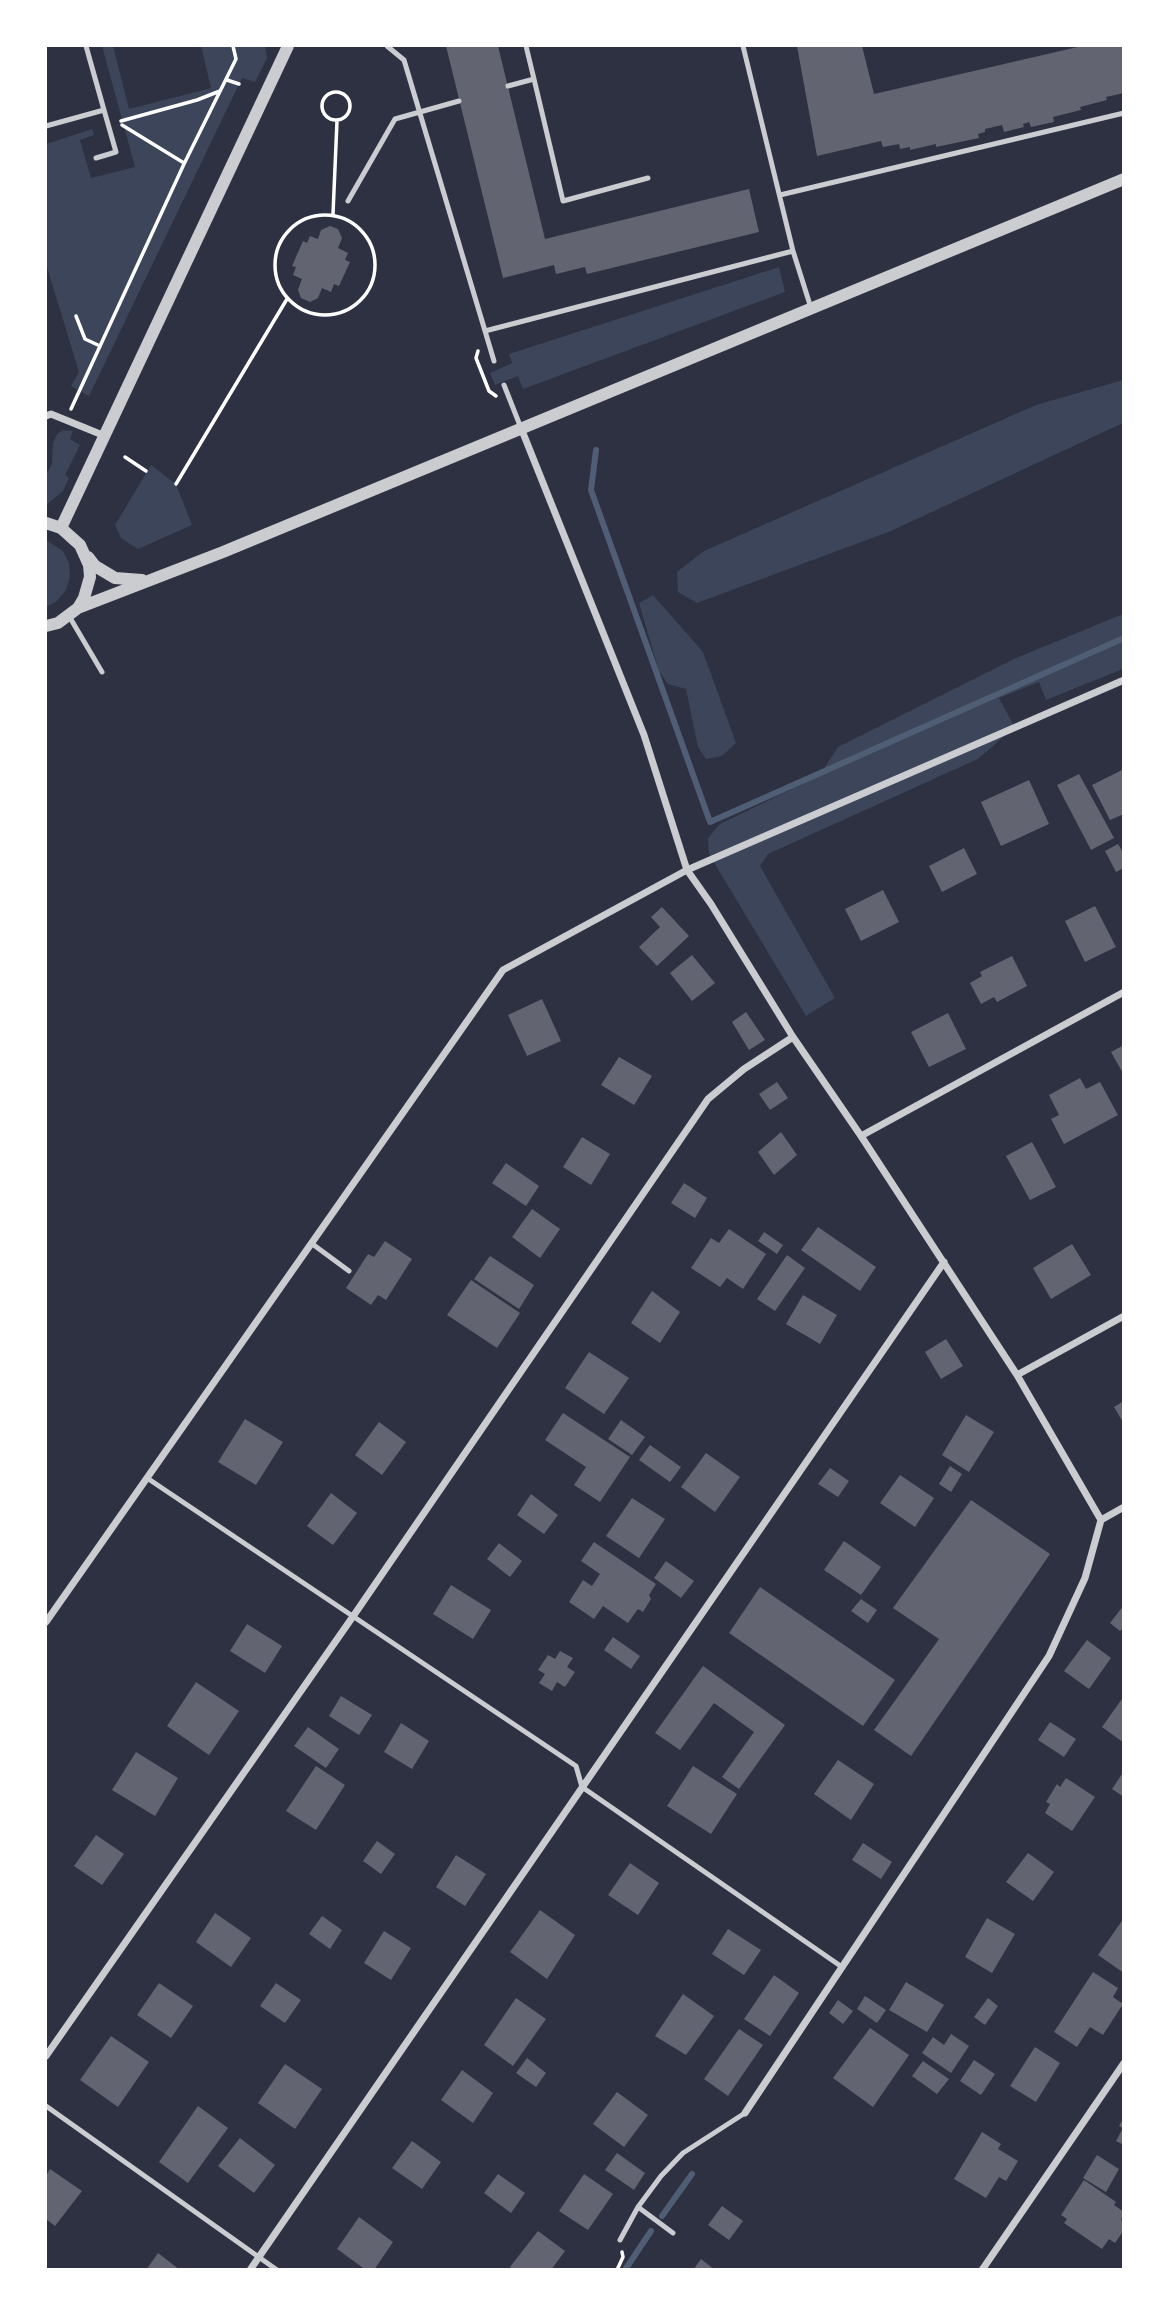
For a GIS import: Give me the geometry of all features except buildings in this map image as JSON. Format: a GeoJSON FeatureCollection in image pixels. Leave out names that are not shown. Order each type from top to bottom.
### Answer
{"type":"FeatureCollection","features":[{"type":"Feature","properties":{"kind":"street"},"geometry":{"type":"LineString","coordinates":[[61,528],[288,46]]}},
{"type":"Feature","properties":{"kind":"street"},"geometry":{"type":"LineString","coordinates":[[63,618],[149,580],[235,547],[1124,179]]}},
{"type":"Feature","properties":{"kind":"street"},"geometry":{"type":"LineString","coordinates":[[46,416],[51,414],[105,436]]}},
{"type":"Feature","properties":{"kind":"street"},"geometry":{"type":"LineString","coordinates":[[521,428],[644,735],[687,870],[793,1037],[861,1136],[1017,1376],[1101,1520]]}},
{"type":"Feature","properties":{"kind":"street"},"geometry":{"type":"LineString","coordinates":[[46,523],[73,536],[95,566],[115,578],[149,580]]}},
{"type":"Feature","properties":{"kind":"street"},"geometry":{"type":"LineString","coordinates":[[46,636],[88,588],[90,577],[86,554]]}},
{"type":"Feature","properties":{"kind":"street"},"geometry":{"type":"LineString","coordinates":[[46,1622],[503,970],[687,870],[1124,680]]}},
{"type":"Feature","properties":{"kind":"street"},"geometry":{"type":"LineString","coordinates":[[861,1136],[1124,992]]}},
{"type":"Feature","properties":{"kind":"street"},"geometry":{"type":"LineString","coordinates":[[46,2056],[354,1615],[708,1099],[744,1069],[793,1037]]}},
{"type":"Feature","properties":{"kind":"street"},"geometry":{"type":"LineString","coordinates":[[250,2270],[944,1262]]}},
{"type":"Feature","properties":{"kind":"street"},"geometry":{"type":"LineString","coordinates":[[1017,1376],[1124,1316]]}},
{"type":"Feature","properties":{"kind":"street"},"geometry":{"type":"LineString","coordinates":[[744,2113],[1049,1656],[1085,1578],[1101,1520],[1124,1507]]}},
{"type":"Feature","properties":{"kind":"street"},"geometry":{"type":"LineString","coordinates":[[982,2270],[1124,2063]]}},
{"type":"Feature","properties":{"kind":"lane"},"geometry":{"type":"LineString","coordinates":[[86,46],[116,152],[96,158]]}},
{"type":"Feature","properties":{"kind":"lane"},"geometry":{"type":"LineString","coordinates":[[387,46],[404,60],[494,361]]}},
{"type":"Feature","properties":{"kind":"lane"},"geometry":{"type":"LineString","coordinates":[[526,46],[563,201],[648,178]]}},
{"type":"Feature","properties":{"kind":"lane"},"geometry":{"type":"LineString","coordinates":[[743,46],[793,251],[811,308]]}},
{"type":"Feature","properties":{"kind":"lane"},"geometry":{"type":"LineString","coordinates":[[508,86],[534,79]]}},
{"type":"Feature","properties":{"kind":"lane"},"geometry":{"type":"LineString","coordinates":[[348,201],[395,119],[459,101]]}},
{"type":"Feature","properties":{"kind":"lane"},"geometry":{"type":"LineString","coordinates":[[46,126],[104,110]]}},
{"type":"Feature","properties":{"kind":"lane"},"geometry":{"type":"LineString","coordinates":[[780,195],[1124,113]]}},
{"type":"Feature","properties":{"kind":"lane"},"geometry":{"type":"LineString","coordinates":[[485,331],[793,251]]}},
{"type":"Feature","properties":{"kind":"lane"},"geometry":{"type":"LineString","coordinates":[[504,385],[521,428]]}},
{"type":"Feature","properties":{"kind":"lane"},"geometry":{"type":"LineString","coordinates":[[63,618],[102,672]]}},
{"type":"Feature","properties":{"kind":"lane"},"geometry":{"type":"LineString","coordinates":[[311,1243],[349,1271]]}},
{"type":"Feature","properties":{"kind":"lane"},"geometry":{"type":"LineString","coordinates":[[147,1478],[576,1766],[582,1787],[842,1967]]}},
{"type":"Feature","properties":{"kind":"lane"},"geometry":{"type":"LineString","coordinates":[[46,2106],[277,2270]]}},
{"type":"Feature","properties":{"kind":"lane"},"geometry":{"type":"LineString","coordinates":[[620,2240],[638,2207],[661,2176],[683,2153],[744,2113]]}},
{"type":"Feature","properties":{"kind":"lane"},"geometry":{"type":"LineString","coordinates":[[638,2207],[673,2234]]}},
{"type":"Feature","properties":{"kind":"path"},"geometry":{"type":"LineString","coordinates":[[66,420],[184,164],[236,60],[233,46]]}},
{"type":"Feature","properties":{"kind":"path"},"geometry":{"type":"LineString","coordinates":[[226,80],[239,84]]}},
{"type":"Feature","properties":{"kind":"path"},"geometry":{"type":"LineString","coordinates":[[184,164],[122,125],[121,121],[197,100],[222,90]]}},
{"type":"Feature","properties":{"kind":"path"},"geometry":{"type":"LineString","coordinates":[[332,92],[342,93],[350,104],[349,113],[337,121],[328,118],[322,111],[325,97],[332,92]]}},
{"type":"Feature","properties":{"kind":"path"},"geometry":{"type":"LineString","coordinates":[[333,214],[337,121]]}},
{"type":"Feature","properties":{"kind":"path"},"geometry":{"type":"LineString","coordinates":[[333,214],[360,228],[371,243],[375,258],[371,286],[361,301],[337,314],[319,315],[301,310],[287,299],[278,286],[274,268],[276,252],[283,236],[295,223],[315,215],[333,214]]}},
{"type":"Feature","properties":{"kind":"path"},"geometry":{"type":"LineString","coordinates":[[176,484],[287,299]]}},
{"type":"Feature","properties":{"kind":"path"},"geometry":{"type":"LineString","coordinates":[[76,316],[85,339],[100,346]]}},
{"type":"Feature","properties":{"kind":"path"},"geometry":{"type":"LineString","coordinates":[[125,457],[146,471]]}},
{"type":"Feature","properties":{"kind":"path"},"geometry":{"type":"LineString","coordinates":[[617,2270],[622,2257],[620,2240]]}},
{"type":"Feature","properties":{"kind":"shaded area"},"geometry":{"type":"Polygon","coordinates":[[[102,46],[113,46],[129,109],[211,88],[201,46],[265,46],[267,58],[255,82],[242,78],[78,419],[89,396],[71,386],[79,372],[46,264],[46,144],[92,129],[94,135],[80,140],[91,178],[135,167],[102,46]]]}},
{"type":"Feature","properties":{"kind":"shaded area"},"geometry":{"type":"Polygon","coordinates":[[[779,267],[785,292],[523,389],[518,376],[495,385],[490,373],[512,363],[509,354],[779,267]]]}},
{"type":"Feature","properties":{"kind":"shaded area"},"geometry":{"type":"Polygon","coordinates":[[[1123,380],[1123,423],[891,531],[697,603],[678,592],[677,572],[704,551],[1036,405],[1123,380]]]}},
{"type":"Feature","properties":{"kind":"shaded area"},"geometry":{"type":"Polygon","coordinates":[[[63,430],[73,431],[70,439],[80,445],[65,475],[69,478],[63,491],[46,505],[46,475],[52,464],[53,443],[57,434],[63,430]]]}},
{"type":"Feature","properties":{"kind":"shaded area"},"geometry":{"type":"Polygon","coordinates":[[[151,465],[176,484],[192,525],[138,549],[121,538],[115,525],[151,465]]]}},
{"type":"Feature","properties":{"kind":"shaded area"},"geometry":{"type":"Polygon","coordinates":[[[46,540],[63,551],[69,563],[70,577],[66,590],[57,601],[46,607],[46,540]]]}},
{"type":"Feature","properties":{"kind":"shaded area"},"geometry":{"type":"Polygon","coordinates":[[[653,595],[703,652],[736,743],[722,756],[706,759],[698,747],[686,689],[668,684],[659,671],[639,603],[653,595]]]}},
{"type":"Feature","properties":{"kind":"shaded area"},"geometry":{"type":"Polygon","coordinates":[[[1123,614],[1123,669],[1046,700],[1039,682],[999,698],[1013,724],[1008,733],[978,759],[768,854],[760,866],[835,998],[806,1016],[709,854],[708,838],[720,824],[819,776],[838,747],[1016,658],[1123,614]]]}},
{"type":"Feature","properties":{"kind":"waterway"},"geometry":{"type":"LineString","coordinates":[[596,450],[591,490],[710,822],[1124,638]]}},
{"type":"Feature","properties":{"kind":"waterway"},"geometry":{"type":"LineString","coordinates":[[662,2216],[692,2174]]}},
{"type":"Feature","properties":{"kind":"waterway"},"geometry":{"type":"LineString","coordinates":[[625,2270],[651,2231]]}}]}
